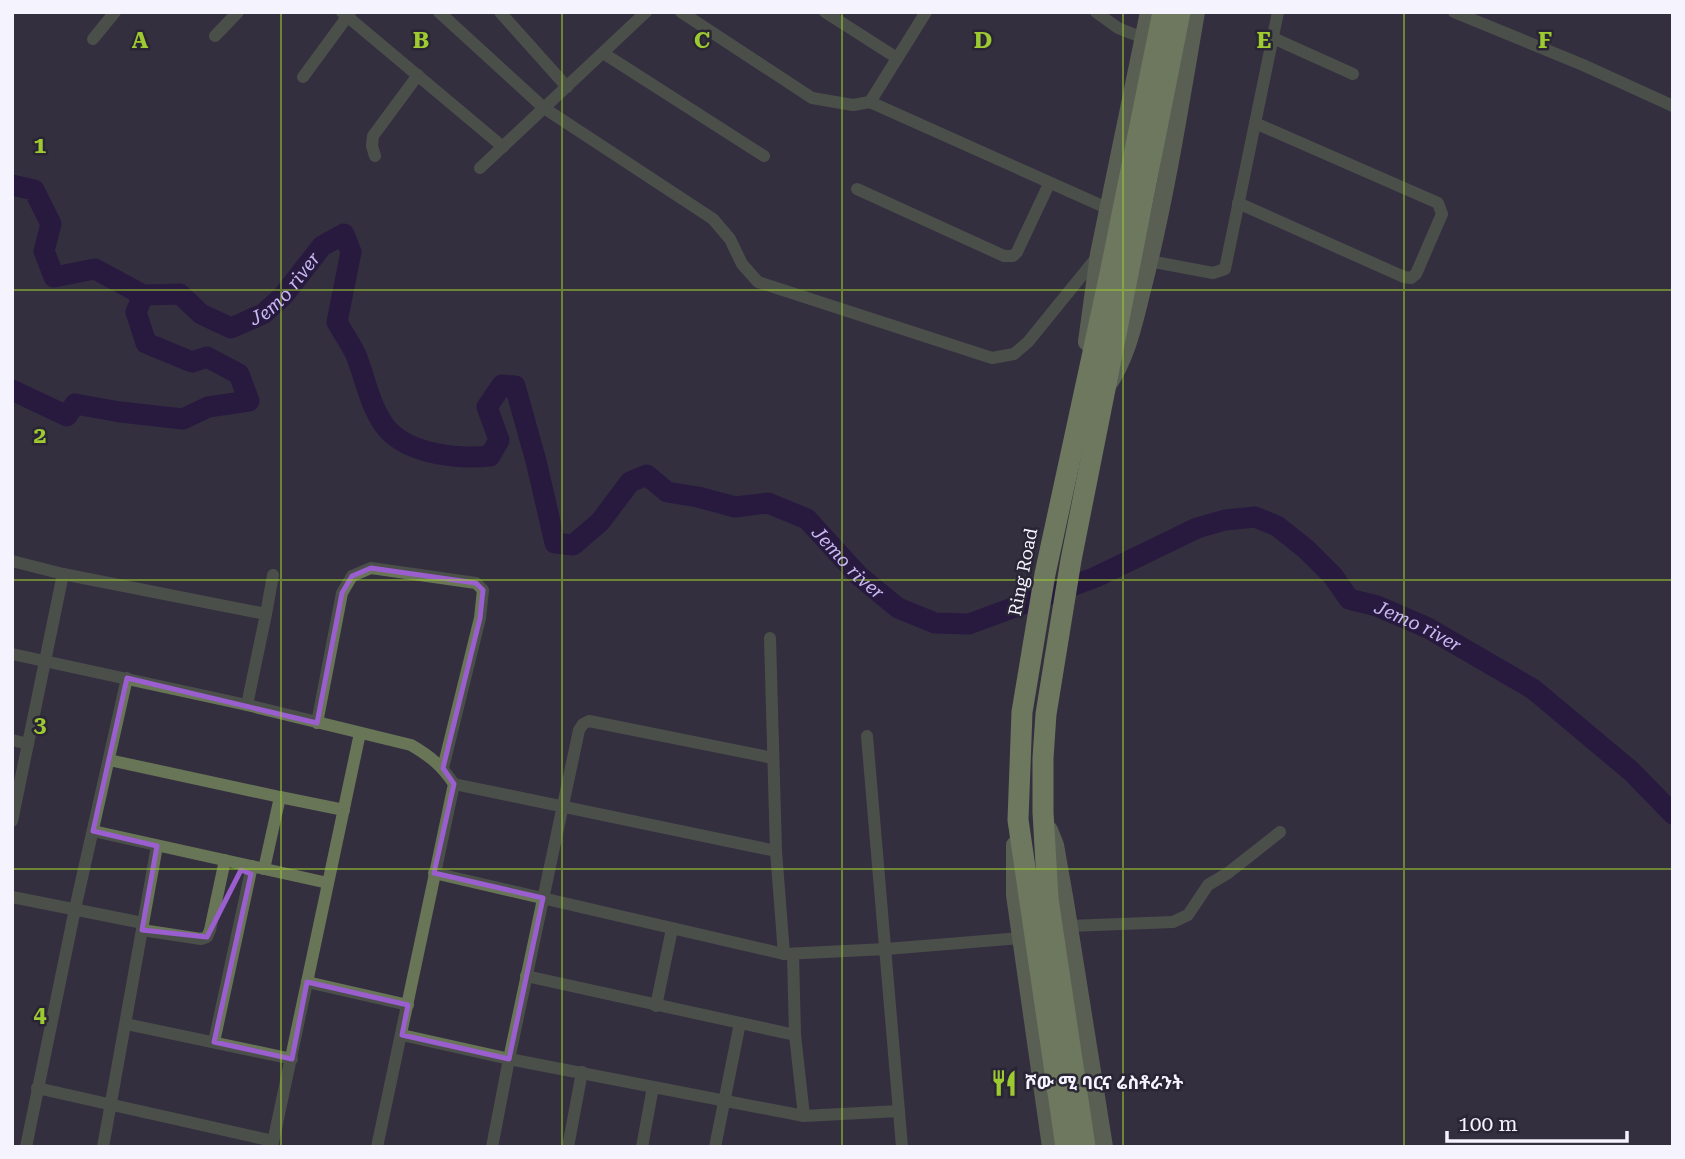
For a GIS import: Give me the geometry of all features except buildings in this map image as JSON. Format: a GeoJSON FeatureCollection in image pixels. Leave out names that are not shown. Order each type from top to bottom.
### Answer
{"type":"FeatureCollection","features":[{"type":"Feature","properties":{"kind":"highway","name":"Ring Road"},"geometry":{"type":"LineString","coordinates":[[1163,12],[1166,44]]}},
{"type":"Feature","properties":{"kind":"highway","name":"Ring Road"},"geometry":{"type":"LineString","coordinates":[[1066,1147],[1018,820],[1022,712],[1045,574],[1096,384],[1166,44],[1180,12]]}},
{"type":"Feature","properties":{"kind":"highway","name":"Ring Road"},"geometry":{"type":"LineString","coordinates":[[1085,1147],[1048,899],[1043,758],[1046,714],[1096,384]]}},
{"type":"Feature","properties":{"kind":"street"},"geometry":{"type":"LineString","coordinates":[[93,39],[115,12]]}},
{"type":"Feature","properties":{"kind":"street"},"geometry":{"type":"LineString","coordinates":[[215,36],[238,12]]}},
{"type":"Feature","properties":{"kind":"street"},"geometry":{"type":"LineString","coordinates":[[439,12],[544,108],[713,219],[730,239],[742,264],[758,282],[992,358],[1014,354],[1028,342],[1098,254]]}},
{"type":"Feature","properties":{"kind":"street"},"geometry":{"type":"LineString","coordinates":[[501,12],[567,87]]}},
{"type":"Feature","properties":{"kind":"street"},"geometry":{"type":"LineString","coordinates":[[681,12],[812,98],[853,105],[870,103],[1109,209]]}},
{"type":"Feature","properties":{"kind":"street"},"geometry":{"type":"LineString","coordinates":[[825,12],[897,58]]}},
{"type":"Feature","properties":{"kind":"street"},"geometry":{"type":"LineString","coordinates":[[870,103],[926,12]]}},
{"type":"Feature","properties":{"kind":"street"},"geometry":{"type":"LineString","coordinates":[[1096,12],[1118,27],[1166,44]]}},
{"type":"Feature","properties":{"kind":"street"},"geometry":{"type":"LineString","coordinates":[[1149,12],[1166,44],[1171,161],[1149,261],[1121,366],[1096,384],[1087,342],[1098,254],[1109,209],[1166,44],[1196,12]]}},
{"type":"Feature","properties":{"kind":"street"},"geometry":{"type":"LineString","coordinates":[[1149,261],[1213,273],[1225,269],[1279,12]]}},
{"type":"Feature","properties":{"kind":"street"},"geometry":{"type":"LineString","coordinates":[[1454,12],[1583,65],[1673,106]]}},
{"type":"Feature","properties":{"kind":"street"},"geometry":{"type":"LineString","coordinates":[[480,168],[644,13]]}},
{"type":"Feature","properties":{"kind":"street"},"geometry":{"type":"LineString","coordinates":[[303,77],[346,14],[503,147]]}},
{"type":"Feature","properties":{"kind":"street"},"geometry":{"type":"LineString","coordinates":[[1273,38],[1353,74]]}},
{"type":"Feature","properties":{"kind":"street"},"geometry":{"type":"LineString","coordinates":[[603,53],[764,156]]}},
{"type":"Feature","properties":{"kind":"street"},"geometry":{"type":"LineString","coordinates":[[375,156],[373,136],[418,75]]}},
{"type":"Feature","properties":{"kind":"street"},"geometry":{"type":"LineString","coordinates":[[1238,203],[1411,278],[1416,274],[1442,214],[1438,203],[1255,123]]}},
{"type":"Feature","properties":{"kind":"street"},"geometry":{"type":"LineString","coordinates":[[857,189],[1004,256],[1013,256],[1049,184]]}},
{"type":"Feature","properties":{"kind":"street"},"geometry":{"type":"LineString","coordinates":[[12,561],[63,574],[267,614]]}},
{"type":"Feature","properties":{"kind":"street"},"geometry":{"type":"LineString","coordinates":[[317,723],[342,593],[352,576],[371,568],[476,583],[483,590],[480,618],[443,768]]}},
{"type":"Feature","properties":{"kind":"street"},"geometry":{"type":"LineString","coordinates":[[12,821],[63,574]]}},
{"type":"Feature","properties":{"kind":"street"},"geometry":{"type":"LineString","coordinates":[[247,705],[273,575]]}},
{"type":"Feature","properties":{"kind":"street"},"geometry":{"type":"LineString","coordinates":[[770,638],[776,850],[804,1116]]}},
{"type":"Feature","properties":{"kind":"street"},"geometry":{"type":"LineString","coordinates":[[12,654],[247,705],[411,745],[429,755],[443,768],[453,784],[377,1147]]}},
{"type":"Feature","properties":{"kind":"street"},"geometry":{"type":"LineString","coordinates":[[26,1147],[75,909],[127,678]]}},
{"type":"Feature","properties":{"kind":"street"},"geometry":{"type":"LineString","coordinates":[[492,1147],[561,806],[583,723],[589,721],[773,758]]}},
{"type":"Feature","properties":{"kind":"street"},"geometry":{"type":"LineString","coordinates":[[37,1088],[272,1144],[360,733]]}},
{"type":"Feature","properties":{"kind":"street"},"geometry":{"type":"LineString","coordinates":[[867,736],[902,1147]]}},
{"type":"Feature","properties":{"kind":"street"},"geometry":{"type":"LineString","coordinates":[[12,740],[28,744]]}},
{"type":"Feature","properties":{"kind":"street"},"geometry":{"type":"LineString","coordinates":[[109,760],[344,810]]}},
{"type":"Feature","properties":{"kind":"street"},"geometry":{"type":"LineString","coordinates":[[453,784],[776,850]]}},
{"type":"Feature","properties":{"kind":"street"},"geometry":{"type":"LineString","coordinates":[[214,1042],[258,868],[280,797]]}},
{"type":"Feature","properties":{"kind":"street"},"geometry":{"type":"LineString","coordinates":[[1043,812],[1055,845],[1104,1147]]}},
{"type":"Feature","properties":{"kind":"street"},"geometry":{"type":"LineString","coordinates":[[1018,820],[1015,895],[1051,1147]]}},
{"type":"Feature","properties":{"kind":"street"},"geometry":{"type":"LineString","coordinates":[[93,831],[328,883]]}},
{"type":"Feature","properties":{"kind":"street"},"geometry":{"type":"LineString","coordinates":[[1069,926],[1173,922],[1188,915],[1208,885],[1228,873],[1280,832]]}},
{"type":"Feature","properties":{"kind":"street"},"geometry":{"type":"LineString","coordinates":[[103,1147],[157,846]]}},
{"type":"Feature","properties":{"kind":"street"},"geometry":{"type":"LineString","coordinates":[[12,897],[201,939],[207,937],[210,930],[225,860]]}},
{"type":"Feature","properties":{"kind":"street"},"geometry":{"type":"LineString","coordinates":[[434,873],[788,954],[1021,938]]}},
{"type":"Feature","properties":{"kind":"street"},"geometry":{"type":"LineString","coordinates":[[656,1006],[672,929]]}},
{"type":"Feature","properties":{"kind":"street"},"geometry":{"type":"LineString","coordinates":[[526,976],[795,1035]]}},
{"type":"Feature","properties":{"kind":"street"},"geometry":{"type":"LineString","coordinates":[[307,982],[408,1005]]}},
{"type":"Feature","properties":{"kind":"street"},"geometry":{"type":"LineString","coordinates":[[715,1147],[740,1023]]}},
{"type":"Feature","properties":{"kind":"street"},"geometry":{"type":"LineString","coordinates":[[126,1024],[292,1059]]}},
{"type":"Feature","properties":{"kind":"street"},"geometry":{"type":"LineString","coordinates":[[402,1035],[509,1059],[804,1116],[899,1111]]}},
{"type":"Feature","properties":{"kind":"street"},"geometry":{"type":"LineString","coordinates":[[568,1147],[582,1072]]}},
{"type":"Feature","properties":{"kind":"street"},"geometry":{"type":"LineString","coordinates":[[642,1147],[653,1087]]}},
{"type":"Feature","properties":{"kind":"highlighted area"},"geometry":{"type":"Polygon","coordinates":[[[371,568],[476,583],[483,590],[480,618],[443,768],[454,784],[434,873],[543,898],[509,1059],[402,1035],[408,1005],[307,982],[292,1059],[214,1042],[251,874],[241,870],[207,937],[142,930],[157,846],[93,831],[127,678],[317,723],[342,593],[352,576],[371,568]]]}},
{"type":"Feature","properties":{"kind":"waterway","name":"Jemo river"},"geometry":{"type":"LineString","coordinates":[[12,185],[34,190],[51,224],[44,251],[54,277],[95,269],[143,295],[180,294],[201,314],[231,328],[263,314],[283,296],[322,246],[344,234],[351,252],[337,322],[356,355],[382,422],[398,438],[422,450],[450,456],[490,456],[499,440],[487,407],[502,385],[515,386],[555,543],[573,545],[600,522],[630,482],[647,475],[667,492],[735,507],[768,503],[807,519],[859,576],[898,608],[935,623],[969,624],[1096,577],[1197,528],[1225,520],[1255,517],[1277,526],[1306,549],[1333,576],[1349,599],[1377,606],[1428,628],[1533,689],[1631,771],[1673,814]]}},
{"type":"Feature","properties":{"kind":"waterway"},"geometry":{"type":"LineString","coordinates":[[12,390],[67,416],[75,404],[183,419],[208,407],[249,401],[239,374],[207,357],[192,362],[146,343],[136,312],[143,295]]}},
{"type":"Feature","properties":{"kind":"place","name":"ሾው ሚ ባርና ሬስቶራንት"},"geometry":{"type":"Point","coordinates":[1004,1083]}}]}
